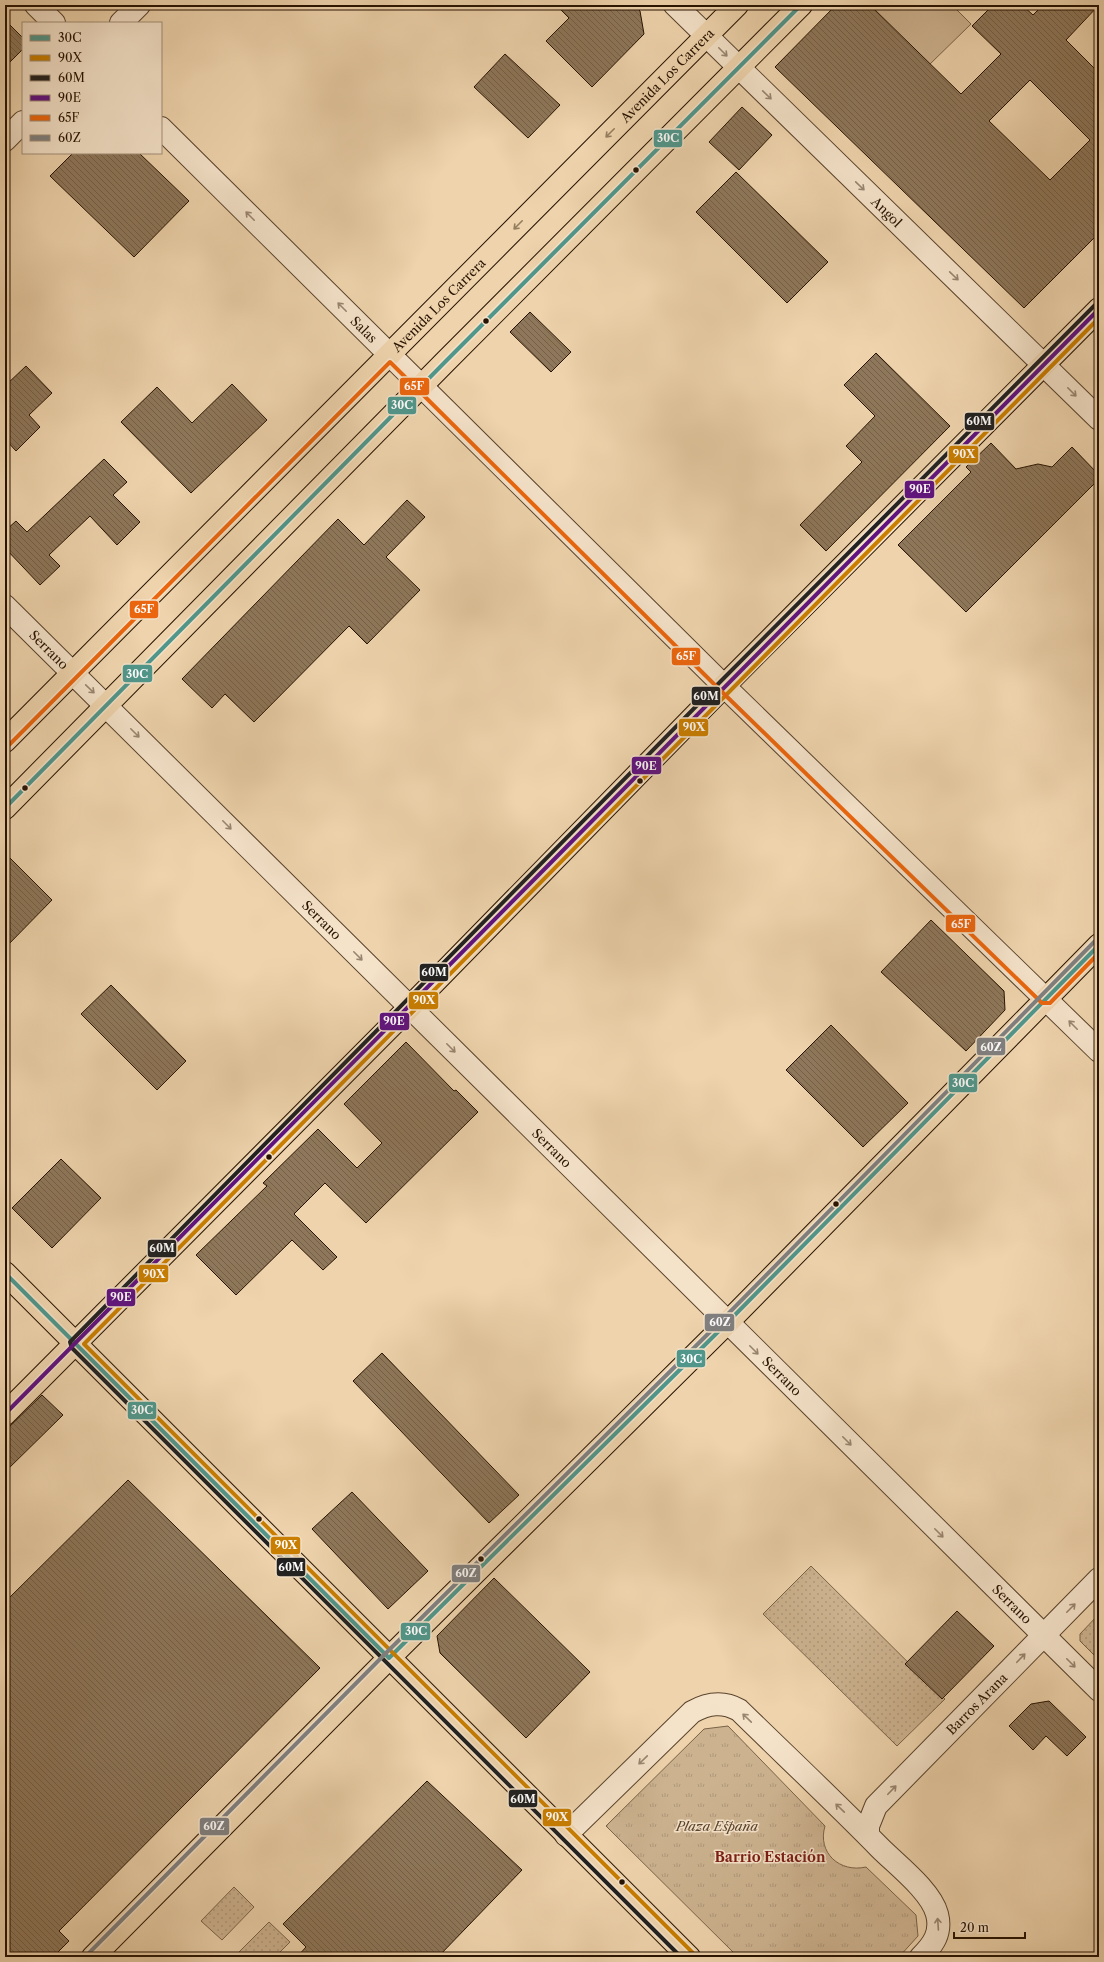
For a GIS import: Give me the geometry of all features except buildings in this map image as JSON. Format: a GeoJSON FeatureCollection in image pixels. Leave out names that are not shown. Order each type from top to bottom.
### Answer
{"type":"FeatureCollection","features":[{"type":"Feature","properties":{"kind":"main road","name":"Avenida Los Carrera"},"geometry":{"type":"LineString","coordinates":[[5,741],[737,5]]}},
{"type":"Feature","properties":{"kind":"main road"},"geometry":{"type":"LineString","coordinates":[[5,808],[801,5]]}},
{"type":"Feature","properties":{"kind":"main road"},"geometry":{"type":"LineString","coordinates":[[5,1414],[410,1007],[724,686],[1045,365],[1099,309]]}},
{"type":"Feature","properties":{"kind":"main road"},"geometry":{"type":"LineString","coordinates":[[93,1957],[388,1658],[726,1323],[1099,945]]}},
{"type":"Feature","properties":{"kind":"main road"},"geometry":{"type":"LineString","coordinates":[[5,1272],[388,1658],[689,1957]]}},
{"type":"Feature","properties":{"kind":"street"},"geometry":{"type":"LineString","coordinates":[[36,5],[53,22]]}},
{"type":"Feature","properties":{"kind":"street"},"geometry":{"type":"LineString","coordinates":[[122,22],[139,5]]}},
{"type":"Feature","properties":{"kind":"street","name":"Angol"},"geometry":{"type":"LineString","coordinates":[[675,5],[1099,419]]}},
{"type":"Feature","properties":{"kind":"street"},"geometry":{"type":"LineString","coordinates":[[5,140],[22,123]]}},
{"type":"Feature","properties":{"kind":"street","name":"Salas"},"geometry":{"type":"LineString","coordinates":[[162,129],[724,686],[1099,1051]]}},
{"type":"Feature","properties":{"kind":"street","name":"Serrano"},"geometry":{"type":"LineString","coordinates":[[5,606],[107,705],[726,1323],[1099,1690]]}},
{"type":"Feature","properties":{"kind":"street","name":"Barros Arana"},"geometry":{"type":"LineString","coordinates":[[868,1836],[868,1826],[876,1806],[1099,1579]]}},
{"type":"Feature","properties":{"kind":"street"},"geometry":{"type":"LineString","coordinates":[[566,1835],[692,1712],[711,1704],[726,1704],[739,1710],[928,1897],[935,1910],[938,1931],[931,1947],[921,1957]]}},
{"type":"Feature","properties":{"kind":"green space"},"geometry":{"type":"Polygon","coordinates":[[[866,5],[952,5],[971,24],[928,66],[866,5]]]}},
{"type":"Feature","properties":{"kind":"green space"},"geometry":{"type":"Polygon","coordinates":[[[811,1566],[945,1699],[897,1746],[763,1614],[811,1566]]]}},
{"type":"Feature","properties":{"kind":"green space"},"geometry":{"type":"Polygon","coordinates":[[[1099,1614],[1099,1660],[1080,1641],[1080,1634],[1099,1614]]]}},
{"type":"Feature","properties":{"kind":"green space","name":"Plaza España"},"geometry":{"type":"Polygon","coordinates":[[[728,1726],[825,1826],[823,1836],[824,1845],[833,1859],[839,1864],[848,1867],[866,1867],[916,1915],[918,1936],[899,1957],[738,1957],[606,1826],[704,1729],[728,1726]]]}},
{"type":"Feature","properties":{"kind":"green space"},"geometry":{"type":"Polygon","coordinates":[[[234,1887],[254,1907],[222,1940],[201,1921],[234,1887]]]}},
{"type":"Feature","properties":{"kind":"green space"},"geometry":{"type":"Polygon","coordinates":[[[269,1922],[290,1942],[275,1957],[238,1957],[236,1955],[269,1922]]]}},
{"type":"Feature","properties":{"kind":"transit line","name":"30C"},"geometry":{"type":"LineString","coordinates":[[5,808],[445,362],[801,5]]}},
{"type":"Feature","properties":{"kind":"transit line","name":"60M"},"geometry":{"type":"LineString","coordinates":[[681,1957],[72,1348],[70,1342],[720,682],[1095,305]]}},
{"type":"Feature","properties":{"kind":"transit line","name":"90E"},"geometry":{"type":"LineString","coordinates":[[5,1414],[1099,309]]}},
{"type":"Feature","properties":{"kind":"transit line","name":"90X"},"geometry":{"type":"LineString","coordinates":[[693,1953],[84,1344],[1099,318]]}},
{"type":"Feature","properties":{"kind":"transit line","name":"65F"},"geometry":{"type":"LineString","coordinates":[[9,745],[390,362],[720,690],[1042,1003],[1050,1003],[1099,953]]}},
{"type":"Feature","properties":{"kind":"transit line","name":"60Z"},"geometry":{"type":"LineString","coordinates":[[89,1953],[385,1654],[723,1319],[1095,941]]}},
{"type":"Feature","properties":{"kind":"transit line","name":"30C"},"geometry":{"type":"LineString","coordinates":[[5,1273],[389,1658],[727,1323],[1099,945]]}},
{"type":"Feature","properties":{"kind":"district","name":"Barrio Estación"},"geometry":{"type":"Point","coordinates":[770,1857]}}]}
